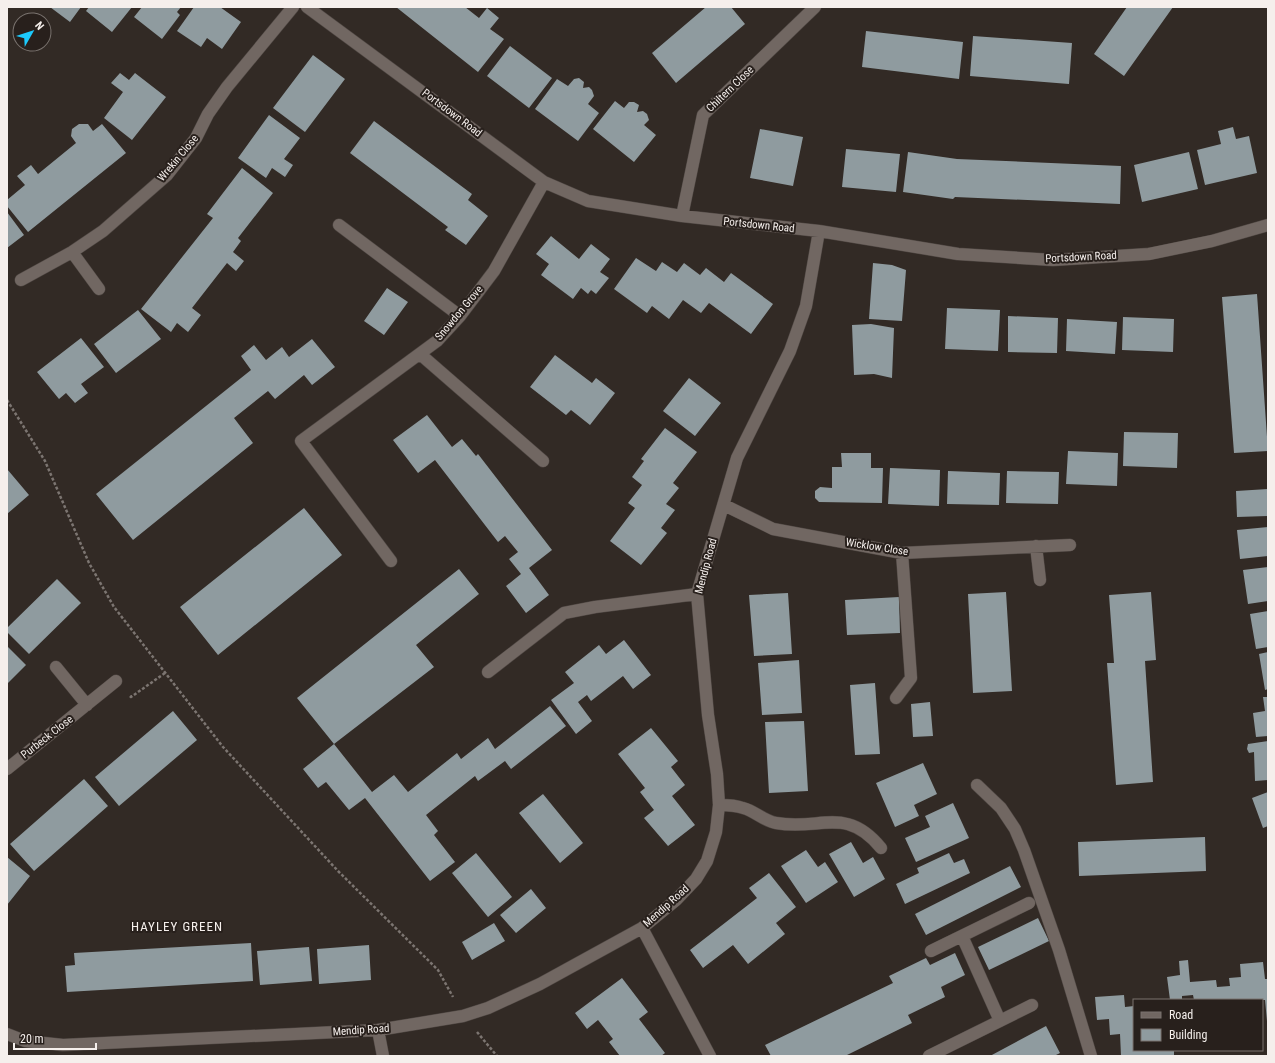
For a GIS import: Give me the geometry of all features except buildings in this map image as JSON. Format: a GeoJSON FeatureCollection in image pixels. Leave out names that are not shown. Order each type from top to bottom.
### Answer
{"type":"FeatureCollection","features":[{"type":"Feature","properties":{"kind":"street","name":"Wrekin Close"},"geometry":{"type":"LineString","coordinates":[[21,280],[72,252],[103,230],[167,174],[196,138],[208,114],[227,87],[293,7]]}},
{"type":"Feature","properties":{"kind":"street","name":"Portsdown Road"},"geometry":{"type":"LineString","coordinates":[[307,7],[544,182],[588,200],[682,216],[819,231],[958,254],[1053,260],[1149,254],[1212,241],[1268,225]]}},
{"type":"Feature","properties":{"kind":"street","name":"Chiltern Close"},"geometry":{"type":"LineString","coordinates":[[682,216],[703,115],[813,8]]}},
{"type":"Feature","properties":{"kind":"street","name":"Snowdon Grove"},"geometry":{"type":"LineString","coordinates":[[391,561],[301,441],[437,341],[460,316],[494,271],[544,182]]}},
{"type":"Feature","properties":{"kind":"street"},"geometry":{"type":"LineString","coordinates":[[339,225],[460,316]]}},
{"type":"Feature","properties":{"kind":"street","name":"Mendip Road"},"geometry":{"type":"LineString","coordinates":[[7,1034],[25,1041],[63,1045],[378,1030],[463,1016],[488,1008],[540,984],[642,928],[676,900],[696,879],[707,861],[716,832],[719,804],[717,774],[708,715],[697,594],[738,458],[790,350],[806,306],[819,231]]}},
{"type":"Feature","properties":{"kind":"street"},"geometry":{"type":"LineString","coordinates":[[72,252],[99,289]]}},
{"type":"Feature","properties":{"kind":"street"},"geometry":{"type":"LineString","coordinates":[[420,354],[543,461]]}},
{"type":"Feature","properties":{"kind":"street","name":"Wicklow Close"},"geometry":{"type":"LineString","coordinates":[[724,505],[773,529],[902,553],[1070,545]]}},
{"type":"Feature","properties":{"kind":"street"},"geometry":{"type":"LineString","coordinates":[[1036,546],[1040,580]]}},
{"type":"Feature","properties":{"kind":"street"},"geometry":{"type":"LineString","coordinates":[[896,698],[911,678],[902,553]]}},
{"type":"Feature","properties":{"kind":"street"},"geometry":{"type":"LineString","coordinates":[[488,672],[564,613],[595,607],[697,594]]}},
{"type":"Feature","properties":{"kind":"street"},"geometry":{"type":"LineString","coordinates":[[56,667],[87,705]]}},
{"type":"Feature","properties":{"kind":"street","name":"Purbeck Close"},"geometry":{"type":"LineString","coordinates":[[7,769],[116,681]]}},
{"type":"Feature","properties":{"kind":"street"},"geometry":{"type":"LineString","coordinates":[[977,785],[1001,808],[1015,829],[1024,850],[1061,957],[1091,1056]]}},
{"type":"Feature","properties":{"kind":"street"},"geometry":{"type":"LineString","coordinates":[[719,804],[744,808],[761,818],[776,823],[794,825],[837,821],[858,828],[871,836],[881,848]]}},
{"type":"Feature","properties":{"kind":"street"},"geometry":{"type":"LineString","coordinates":[[931,951],[1030,903]]}},
{"type":"Feature","properties":{"kind":"street"},"geometry":{"type":"LineString","coordinates":[[642,928],[710,1056]]}},
{"type":"Feature","properties":{"kind":"street"},"geometry":{"type":"LineString","coordinates":[[962,936],[1000,1021]]}},
{"type":"Feature","properties":{"kind":"street"},"geometry":{"type":"LineString","coordinates":[[929,1056],[1032,1005]]}},
{"type":"Feature","properties":{"kind":"street"},"geometry":{"type":"LineString","coordinates":[[378,1030],[383,1056]]}},
{"type":"Feature","properties":{"kind":"path"},"geometry":{"type":"LineString","coordinates":[[7,401],[45,460],[89,563],[110,601],[223,746],[322,854],[438,970],[463,1016],[497,1056]]}},
{"type":"Feature","properties":{"kind":"path"},"geometry":{"type":"LineString","coordinates":[[116,681],[131,698],[165,673]]}},
{"type":"Feature","properties":{"kind":"district","name":"HAYLEY GREEN"},"geometry":{"type":"Point","coordinates":[177,926]}}]}
